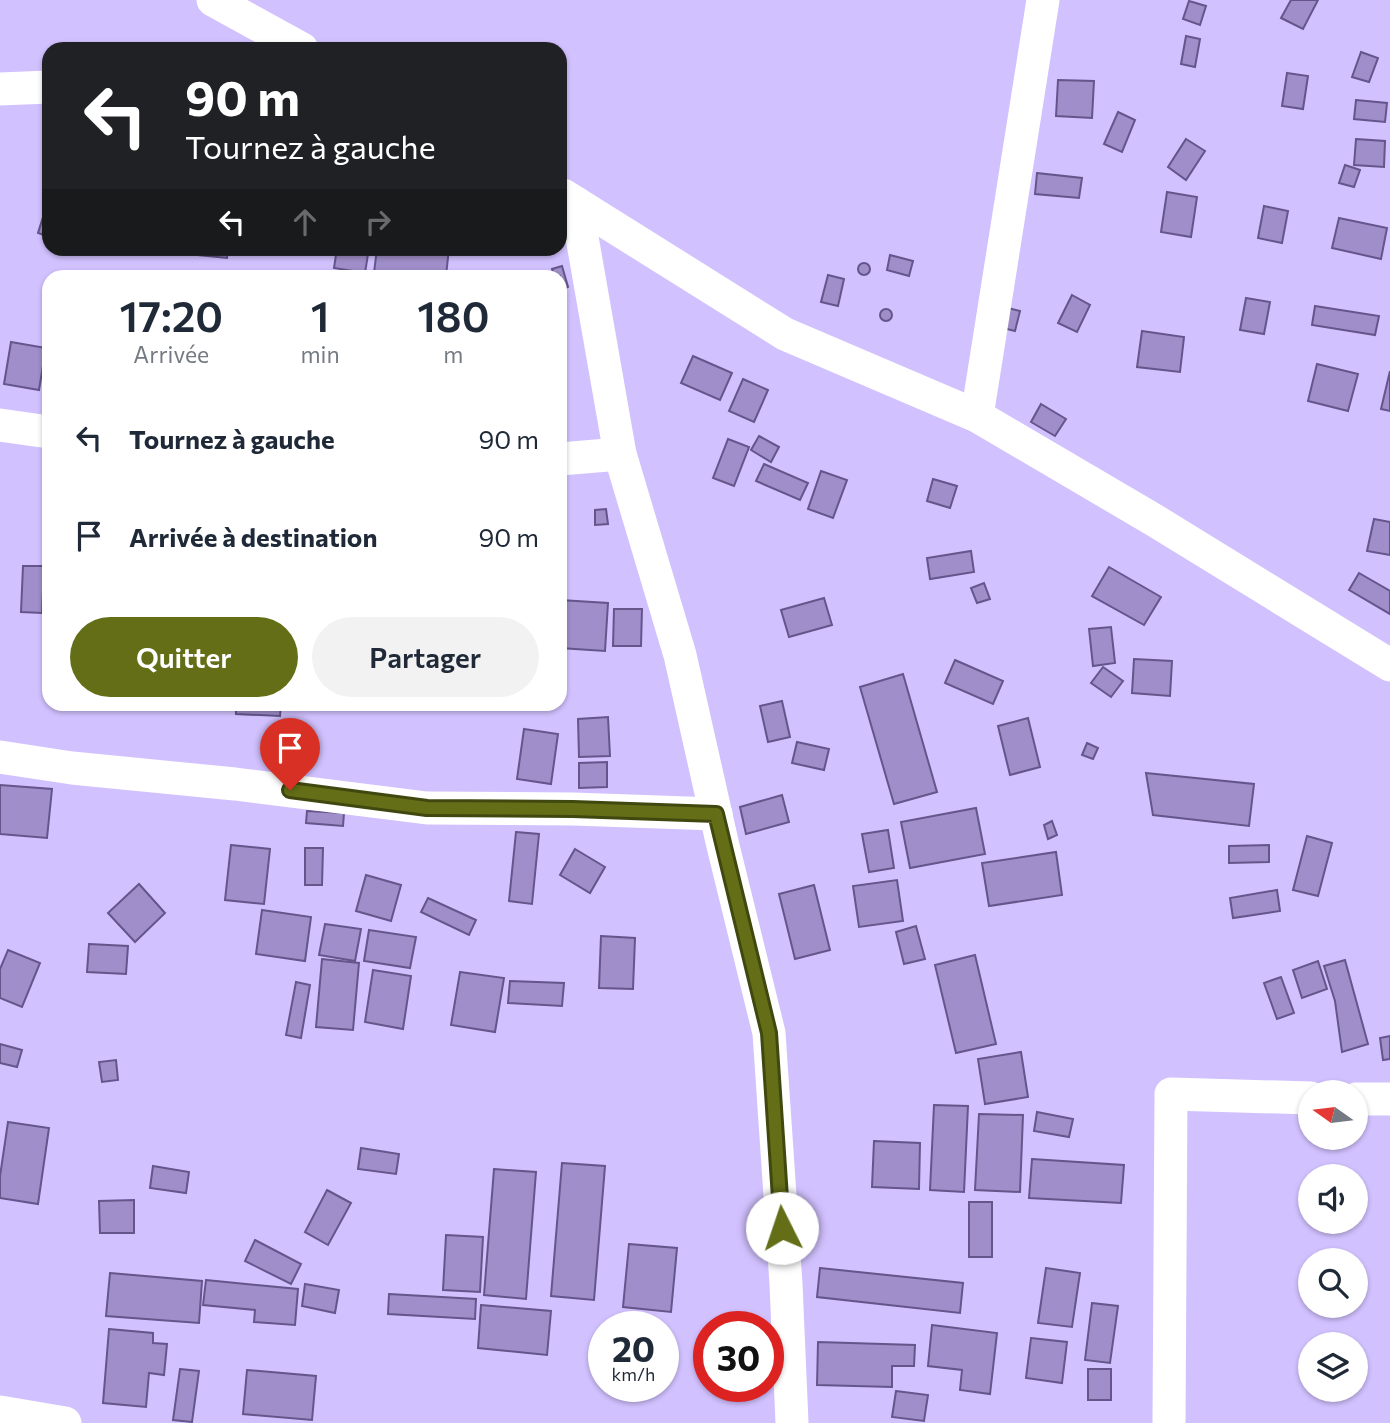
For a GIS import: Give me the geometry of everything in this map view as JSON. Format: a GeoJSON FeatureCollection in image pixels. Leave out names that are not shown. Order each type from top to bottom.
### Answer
{"type":"FeatureCollection","features":[{"type":"Feature","properties":{"kind":"street"},"geometry":{"type":"LineString","coordinates":[[214,0],[289,42]]}},
{"type":"Feature","properties":{"kind":"street"},"geometry":{"type":"LineString","coordinates":[[978,416],[1043,0]]}},
{"type":"Feature","properties":{"kind":"street"},"geometry":{"type":"LineString","coordinates":[[0,89],[42,87]]}},
{"type":"Feature","properties":{"kind":"street"},"geometry":{"type":"LineString","coordinates":[[568,198],[785,334],[978,416],[1390,665]]}},
{"type":"Feature","properties":{"kind":"street"},"geometry":{"type":"LineString","coordinates":[[568,198],[620,454],[680,655],[769,1033],[786,1283],[792,1423]]}},
{"type":"Feature","properties":{"kind":"street"},"geometry":{"type":"LineString","coordinates":[[0,425],[42,431]]}},
{"type":"Feature","properties":{"kind":"street"},"geometry":{"type":"LineString","coordinates":[[567,458],[620,454]]}},
{"type":"Feature","properties":{"kind":"street"},"geometry":{"type":"LineString","coordinates":[[0,757],[72,768],[235,783],[427,808],[716,814]]}},
{"type":"Feature","properties":{"kind":"street"},"geometry":{"type":"LineString","coordinates":[[1169,1423],[1171,1094],[1298,1098]]}},
{"type":"Feature","properties":{"kind":"street"},"geometry":{"type":"LineString","coordinates":[[1368,1099],[1390,1100]]}},
{"type":"Feature","properties":{"kind":"street"},"geometry":{"type":"LineString","coordinates":[[0,1412],[65,1423]]}},
{"type":"Feature","properties":{"kind":"building"},"geometry":{"type":"Polygon","coordinates":[[[1291,0],[1318,0],[1303,29],[1281,18],[1291,0]]]}},
{"type":"Feature","properties":{"kind":"building"},"geometry":{"type":"Polygon","coordinates":[[[1189,1],[1206,6],[1200,25],[1183,19],[1189,1]]]}},
{"type":"Feature","properties":{"kind":"building"},"geometry":{"type":"Polygon","coordinates":[[[1186,36],[1200,39],[1195,67],[1181,64],[1186,36]]]}},
{"type":"Feature","properties":{"kind":"building"},"geometry":{"type":"Polygon","coordinates":[[[1361,52],[1378,58],[1369,82],[1352,77],[1361,52]]]}},
{"type":"Feature","properties":{"kind":"building"},"geometry":{"type":"Polygon","coordinates":[[[1287,73],[1308,76],[1303,109],[1282,106],[1287,73]]]}},
{"type":"Feature","properties":{"kind":"building"},"geometry":{"type":"Polygon","coordinates":[[[1058,80],[1094,81],[1092,118],[1056,116],[1058,80]]]}},
{"type":"Feature","properties":{"kind":"building"},"geometry":{"type":"Polygon","coordinates":[[[1356,100],[1387,103],[1385,122],[1354,119],[1356,100]]]}},
{"type":"Feature","properties":{"kind":"building"},"geometry":{"type":"Polygon","coordinates":[[[1118,112],[1135,120],[1122,152],[1104,144],[1118,112]]]}},
{"type":"Feature","properties":{"kind":"building"},"geometry":{"type":"Polygon","coordinates":[[[1186,139],[1205,151],[1186,180],[1168,167],[1186,139]]]}},
{"type":"Feature","properties":{"kind":"building"},"geometry":{"type":"Polygon","coordinates":[[[1356,139],[1385,141],[1384,167],[1354,165],[1356,139]]]}},
{"type":"Feature","properties":{"kind":"building"},"geometry":{"type":"Polygon","coordinates":[[[1345,165],[1360,170],[1354,187],[1339,183],[1345,165]]]}},
{"type":"Feature","properties":{"kind":"building"},"geometry":{"type":"Polygon","coordinates":[[[1037,173],[1082,178],[1079,198],[1035,194],[1037,173]]]}},
{"type":"Feature","properties":{"kind":"building"},"geometry":{"type":"Polygon","coordinates":[[[1167,192],[1197,197],[1191,237],[1161,232],[1167,192]]]}},
{"type":"Feature","properties":{"kind":"building"},"geometry":{"type":"Polygon","coordinates":[[[1264,206],[1288,211],[1282,243],[1258,238],[1264,206]]]}},
{"type":"Feature","properties":{"kind":"building"},"geometry":{"type":"Polygon","coordinates":[[[1339,218],[1387,228],[1381,259],[1332,248],[1339,218]]]}},
{"type":"Feature","properties":{"kind":"building"},"geometry":{"type":"Polygon","coordinates":[[[890,255],[913,261],[909,276],[887,270],[890,255]]]}},
{"type":"Feature","properties":{"kind":"building"},"geometry":{"type":"Polygon","coordinates":[[[336,256],[368,256],[365,270],[334,268],[336,256]]]}},
{"type":"Feature","properties":{"kind":"building"},"geometry":{"type":"Polygon","coordinates":[[[376,256],[448,256],[447,270],[374,270],[376,256]]]}},
{"type":"Feature","properties":{"kind":"building"},"geometry":{"type":"Polygon","coordinates":[[[864,263],[870,269],[864,275],[858,269],[864,263]]]}},
{"type":"Feature","properties":{"kind":"building"},"geometry":{"type":"Polygon","coordinates":[[[828,275],[844,279],[838,306],[821,302],[828,275]]]}},
{"type":"Feature","properties":{"kind":"building"},"geometry":{"type":"Polygon","coordinates":[[[1072,295],[1090,305],[1077,332],[1058,323],[1072,295]]]}},
{"type":"Feature","properties":{"kind":"building"},"geometry":{"type":"Polygon","coordinates":[[[1246,298],[1270,302],[1264,334],[1240,330],[1246,298]]]}},
{"type":"Feature","properties":{"kind":"building"},"geometry":{"type":"Polygon","coordinates":[[[1315,306],[1379,316],[1375,335],[1312,325],[1315,306]]]}},
{"type":"Feature","properties":{"kind":"building"},"geometry":{"type":"Polygon","coordinates":[[[1008,308],[1020,311],[1015,331],[1003,328],[1008,308]]]}},
{"type":"Feature","properties":{"kind":"building"},"geometry":{"type":"Polygon","coordinates":[[[886,309],[892,315],[886,321],[880,315],[886,309]]]}},
{"type":"Feature","properties":{"kind":"building"},"geometry":{"type":"Polygon","coordinates":[[[1142,331],[1184,337],[1180,372],[1137,367],[1142,331]]]}},
{"type":"Feature","properties":{"kind":"building"},"geometry":{"type":"Polygon","coordinates":[[[11,342],[42,347],[39,390],[4,384],[11,342]]]}},
{"type":"Feature","properties":{"kind":"building"},"geometry":{"type":"Polygon","coordinates":[[[693,356],[732,373],[720,400],[681,383],[693,356]]]}},
{"type":"Feature","properties":{"kind":"building"},"geometry":{"type":"Polygon","coordinates":[[[1317,364],[1358,374],[1348,411],[1308,401],[1317,364]]]}},
{"type":"Feature","properties":{"kind":"building"},"geometry":{"type":"Polygon","coordinates":[[[1390,371],[1390,411],[1381,409],[1390,371]]]}},
{"type":"Feature","properties":{"kind":"building"},"geometry":{"type":"Polygon","coordinates":[[[743,379],[768,390],[754,422],[729,411],[743,379]]]}},
{"type":"Feature","properties":{"kind":"building"},"geometry":{"type":"Polygon","coordinates":[[[1041,404],[1066,419],[1055,436],[1031,422],[1041,404]]]}},
{"type":"Feature","properties":{"kind":"building"},"geometry":{"type":"Polygon","coordinates":[[[759,436],[779,447],[771,462],[751,450],[759,436]]]}},
{"type":"Feature","properties":{"kind":"building"},"geometry":{"type":"Polygon","coordinates":[[[728,439],[749,447],[734,486],[713,478],[728,439]]]}},
{"type":"Feature","properties":{"kind":"building"},"geometry":{"type":"Polygon","coordinates":[[[764,464],[808,483],[800,500],[756,481],[764,464]]]}},
{"type":"Feature","properties":{"kind":"building"},"geometry":{"type":"Polygon","coordinates":[[[821,471],[847,480],[833,518],[808,509],[821,471]]]}},
{"type":"Feature","properties":{"kind":"building"},"geometry":{"type":"Polygon","coordinates":[[[933,479],[957,486],[950,508],[927,501],[933,479]]]}},
{"type":"Feature","properties":{"kind":"building"},"geometry":{"type":"Polygon","coordinates":[[[606,509],[608,524],[595,525],[595,510],[606,509]]]}},
{"type":"Feature","properties":{"kind":"building"},"geometry":{"type":"Polygon","coordinates":[[[1374,519],[1390,522],[1390,555],[1367,551],[1374,519]]]}},
{"type":"Feature","properties":{"kind":"building"},"geometry":{"type":"Polygon","coordinates":[[[971,551],[974,572],[930,579],[927,558],[971,551]]]}},
{"type":"Feature","properties":{"kind":"building"},"geometry":{"type":"Polygon","coordinates":[[[23,566],[42,566],[42,613],[21,612],[23,566]]]}},
{"type":"Feature","properties":{"kind":"building"},"geometry":{"type":"Polygon","coordinates":[[[1109,567],[1161,597],[1144,625],[1092,596],[1109,567]]]}},
{"type":"Feature","properties":{"kind":"building"},"geometry":{"type":"Polygon","coordinates":[[[1359,573],[1390,591],[1390,614],[1349,590],[1359,573]]]}},
{"type":"Feature","properties":{"kind":"building"},"geometry":{"type":"Polygon","coordinates":[[[984,583],[990,599],[977,603],[971,588],[984,583]]]}},
{"type":"Feature","properties":{"kind":"building"},"geometry":{"type":"Polygon","coordinates":[[[824,598],[832,625],[789,637],[781,610],[824,598]]]}},
{"type":"Feature","properties":{"kind":"building"},"geometry":{"type":"Polygon","coordinates":[[[567,600],[608,603],[605,651],[567,648],[567,600]]]}},
{"type":"Feature","properties":{"kind":"building"},"geometry":{"type":"Polygon","coordinates":[[[614,609],[642,609],[641,646],[613,646],[614,609]]]}},
{"type":"Feature","properties":{"kind":"building"},"geometry":{"type":"Polygon","coordinates":[[[1111,627],[1115,663],[1093,666],[1089,629],[1111,627]]]}},
{"type":"Feature","properties":{"kind":"building"},"geometry":{"type":"Polygon","coordinates":[[[1134,659],[1172,661],[1170,696],[1132,693],[1134,659]]]}},
{"type":"Feature","properties":{"kind":"building"},"geometry":{"type":"Polygon","coordinates":[[[955,660],[1003,681],[993,704],[945,683],[955,660]]]}},
{"type":"Feature","properties":{"kind":"building"},"geometry":{"type":"Polygon","coordinates":[[[1103,667],[1123,681],[1111,697],[1091,683],[1103,667]]]}},
{"type":"Feature","properties":{"kind":"building"},"geometry":{"type":"Polygon","coordinates":[[[903,674],[937,792],[894,804],[860,687],[903,674]]]}},
{"type":"Feature","properties":{"kind":"building"},"geometry":{"type":"Polygon","coordinates":[[[782,701],[790,737],[768,742],[760,706],[782,701]]]}},
{"type":"Feature","properties":{"kind":"building"},"geometry":{"type":"Polygon","coordinates":[[[236,711],[280,711],[280,716],[236,714],[236,711]]]}},
{"type":"Feature","properties":{"kind":"building"},"geometry":{"type":"Polygon","coordinates":[[[608,717],[610,756],[579,757],[578,719],[608,717]]]}},
{"type":"Feature","properties":{"kind":"building"},"geometry":{"type":"Polygon","coordinates":[[[1028,718],[1040,767],[1010,775],[998,726],[1028,718]]]}},
{"type":"Feature","properties":{"kind":"building"},"geometry":{"type":"Polygon","coordinates":[[[524,729],[558,734],[551,784],[517,779],[524,729]]]}},
{"type":"Feature","properties":{"kind":"building"},"geometry":{"type":"Polygon","coordinates":[[[797,742],[829,749],[824,770],[792,763],[797,742]]]}},
{"type":"Feature","properties":{"kind":"building"},"geometry":{"type":"Polygon","coordinates":[[[1087,743],[1098,748],[1093,759],[1082,755],[1087,743]]]}},
{"type":"Feature","properties":{"kind":"building"},"geometry":{"type":"Polygon","coordinates":[[[607,762],[607,787],[579,788],[579,763],[607,762]]]}},
{"type":"Feature","properties":{"kind":"building"},"geometry":{"type":"Polygon","coordinates":[[[1146,773],[1254,784],[1249,826],[1153,815],[1146,773]]]}},
{"type":"Feature","properties":{"kind":"building"},"geometry":{"type":"Polygon","coordinates":[[[0,785],[52,789],[47,838],[0,834],[0,785]]]}},
{"type":"Feature","properties":{"kind":"building"},"geometry":{"type":"Polygon","coordinates":[[[782,795],[789,822],[746,834],[740,807],[782,795]]]}},
{"type":"Feature","properties":{"kind":"building"},"geometry":{"type":"Polygon","coordinates":[[[976,808],[985,854],[910,868],[901,822],[976,808]]]}},
{"type":"Feature","properties":{"kind":"building"},"geometry":{"type":"Polygon","coordinates":[[[307,811],[344,813],[343,826],[306,823],[307,811]]]}},
{"type":"Feature","properties":{"kind":"building"},"geometry":{"type":"Polygon","coordinates":[[[1052,821],[1057,835],[1048,839],[1044,825],[1052,821]]]}},
{"type":"Feature","properties":{"kind":"building"},"geometry":{"type":"Polygon","coordinates":[[[888,830],[894,868],[869,872],[862,834],[888,830]]]}},
{"type":"Feature","properties":{"kind":"building"},"geometry":{"type":"Polygon","coordinates":[[[516,832],[539,834],[532,904],[509,901],[516,832]]]}},
{"type":"Feature","properties":{"kind":"building"},"geometry":{"type":"Polygon","coordinates":[[[1307,836],[1332,843],[1318,896],[1293,890],[1307,836]]]}},
{"type":"Feature","properties":{"kind":"building"},"geometry":{"type":"Polygon","coordinates":[[[231,845],[270,849],[264,904],[225,900],[231,845]]]}},
{"type":"Feature","properties":{"kind":"building"},"geometry":{"type":"Polygon","coordinates":[[[1269,845],[1269,862],[1229,863],[1229,846],[1269,845]]]}},
{"type":"Feature","properties":{"kind":"building"},"geometry":{"type":"Polygon","coordinates":[[[305,848],[323,848],[322,885],[305,885],[305,848]]]}},
{"type":"Feature","properties":{"kind":"building"},"geometry":{"type":"Polygon","coordinates":[[[575,849],[605,867],[590,893],[560,875],[575,849]]]}},
{"type":"Feature","properties":{"kind":"building"},"geometry":{"type":"Polygon","coordinates":[[[1056,852],[1062,895],[989,906],[982,863],[1056,852]]]}},
{"type":"Feature","properties":{"kind":"building"},"geometry":{"type":"Polygon","coordinates":[[[366,875],[401,885],[391,921],[356,911],[366,875]]]}},
{"type":"Feature","properties":{"kind":"building"},"geometry":{"type":"Polygon","coordinates":[[[897,880],[903,921],[859,927],[853,886],[897,880]]]}},
{"type":"Feature","properties":{"kind":"building"},"geometry":{"type":"Polygon","coordinates":[[[139,884],[165,913],[135,942],[108,913],[139,884]]]}},
{"type":"Feature","properties":{"kind":"building"},"geometry":{"type":"Polygon","coordinates":[[[814,885],[830,950],[795,959],[779,894],[814,885]]]}},
{"type":"Feature","properties":{"kind":"building"},"geometry":{"type":"Polygon","coordinates":[[[1277,890],[1280,911],[1233,918],[1230,898],[1277,890]]]}},
{"type":"Feature","properties":{"kind":"building"},"geometry":{"type":"Polygon","coordinates":[[[428,898],[476,920],[469,935],[421,912],[428,898]]]}},
{"type":"Feature","properties":{"kind":"building"},"geometry":{"type":"Polygon","coordinates":[[[262,910],[311,917],[305,961],[256,954],[262,910]]]}},
{"type":"Feature","properties":{"kind":"building"},"geometry":{"type":"Polygon","coordinates":[[[325,924],[361,929],[355,961],[319,955],[325,924]]]}},
{"type":"Feature","properties":{"kind":"building"},"geometry":{"type":"Polygon","coordinates":[[[916,926],[925,959],[904,964],[896,932],[916,926]]]}},
{"type":"Feature","properties":{"kind":"building"},"geometry":{"type":"Polygon","coordinates":[[[369,930],[416,937],[410,968],[364,961],[369,930]]]}},
{"type":"Feature","properties":{"kind":"building"},"geometry":{"type":"Polygon","coordinates":[[[601,936],[635,938],[633,989],[599,988],[601,936]]]}},
{"type":"Feature","properties":{"kind":"building"},"geometry":{"type":"Polygon","coordinates":[[[89,944],[128,946],[126,974],[87,972],[89,944]]]}},
{"type":"Feature","properties":{"kind":"building"},"geometry":{"type":"Polygon","coordinates":[[[8,950],[40,963],[22,1007],[0,998],[0,969],[8,950]]]}},
{"type":"Feature","properties":{"kind":"building"},"geometry":{"type":"Polygon","coordinates":[[[975,955],[996,1044],[956,1053],[935,965],[975,955]]]}},
{"type":"Feature","properties":{"kind":"building"},"geometry":{"type":"Polygon","coordinates":[[[322,959],[359,963],[353,1030],[316,1027],[322,959]]]}},
{"type":"Feature","properties":{"kind":"building"},"geometry":{"type":"Polygon","coordinates":[[[1345,960],[1368,1044],[1342,1052],[1335,1001],[1324,966],[1345,960]]]}},
{"type":"Feature","properties":{"kind":"building"},"geometry":{"type":"Polygon","coordinates":[[[1318,961],[1327,989],[1302,998],[1293,970],[1318,961]]]}},
{"type":"Feature","properties":{"kind":"building"},"geometry":{"type":"Polygon","coordinates":[[[373,970],[411,976],[403,1029],[365,1022],[373,970]]]}},
{"type":"Feature","properties":{"kind":"building"},"geometry":{"type":"Polygon","coordinates":[[[460,972],[504,978],[495,1032],[451,1025],[460,972]]]}},
{"type":"Feature","properties":{"kind":"building"},"geometry":{"type":"Polygon","coordinates":[[[1281,977],[1294,1013],[1277,1019],[1264,983],[1281,977]]]}},
{"type":"Feature","properties":{"kind":"building"},"geometry":{"type":"Polygon","coordinates":[[[510,981],[564,983],[562,1006],[508,1003],[510,981]]]}},
{"type":"Feature","properties":{"kind":"building"},"geometry":{"type":"Polygon","coordinates":[[[296,982],[310,985],[301,1038],[286,1035],[296,982]]]}},
{"type":"Feature","properties":{"kind":"building"},"geometry":{"type":"Polygon","coordinates":[[[1390,1036],[1390,1059],[1383,1060],[1380,1038],[1390,1036]]]}},
{"type":"Feature","properties":{"kind":"building"},"geometry":{"type":"Polygon","coordinates":[[[0,1044],[22,1050],[17,1067],[0,1063],[0,1044]]]}},
{"type":"Feature","properties":{"kind":"building"},"geometry":{"type":"Polygon","coordinates":[[[1021,1052],[1028,1097],[985,1104],[978,1059],[1021,1052]]]}},
{"type":"Feature","properties":{"kind":"building"},"geometry":{"type":"Polygon","coordinates":[[[116,1060],[118,1080],[102,1082],[99,1062],[116,1060]]]}},
{"type":"Feature","properties":{"kind":"building"},"geometry":{"type":"Polygon","coordinates":[[[934,1105],[968,1106],[964,1192],[930,1190],[934,1105]]]}},
{"type":"Feature","properties":{"kind":"building"},"geometry":{"type":"Polygon","coordinates":[[[1037,1112],[1073,1119],[1069,1137],[1034,1131],[1037,1112]]]}},
{"type":"Feature","properties":{"kind":"building"},"geometry":{"type":"Polygon","coordinates":[[[979,1114],[1023,1115],[1020,1192],[975,1190],[979,1114]]]}},
{"type":"Feature","properties":{"kind":"building"},"geometry":{"type":"Polygon","coordinates":[[[8,1122],[49,1128],[38,1204],[0,1198],[0,1176],[8,1122]]]}},
{"type":"Feature","properties":{"kind":"building"},"geometry":{"type":"Polygon","coordinates":[[[874,1141],[920,1143],[919,1189],[872,1187],[874,1141]]]}},
{"type":"Feature","properties":{"kind":"building"},"geometry":{"type":"Polygon","coordinates":[[[361,1148],[399,1154],[396,1174],[358,1169],[361,1148]]]}},
{"type":"Feature","properties":{"kind":"building"},"geometry":{"type":"Polygon","coordinates":[[[1032,1159],[1124,1165],[1121,1203],[1029,1198],[1032,1159]]]}},
{"type":"Feature","properties":{"kind":"building"},"geometry":{"type":"Polygon","coordinates":[[[562,1163],[605,1166],[594,1300],[551,1296],[562,1163]]]}},
{"type":"Feature","properties":{"kind":"building"},"geometry":{"type":"Polygon","coordinates":[[[153,1166],[189,1172],[186,1193],[150,1188],[153,1166]]]}},
{"type":"Feature","properties":{"kind":"building"},"geometry":{"type":"Polygon","coordinates":[[[494,1169],[536,1172],[526,1299],[484,1295],[494,1169]]]}},
{"type":"Feature","properties":{"kind":"building"},"geometry":{"type":"Polygon","coordinates":[[[327,1190],[351,1203],[328,1245],[305,1232],[327,1190]]]}},
{"type":"Feature","properties":{"kind":"building"},"geometry":{"type":"Polygon","coordinates":[[[134,1200],[134,1233],[100,1233],[99,1201],[134,1200]]]}},
{"type":"Feature","properties":{"kind":"building"},"geometry":{"type":"Polygon","coordinates":[[[969,1202],[992,1202],[992,1257],[969,1257],[969,1202]]]}},
{"type":"Feature","properties":{"kind":"building"},"geometry":{"type":"Polygon","coordinates":[[[446,1235],[483,1237],[480,1292],[443,1290],[446,1235]]]}},
{"type":"Feature","properties":{"kind":"building"},"geometry":{"type":"Polygon","coordinates":[[[255,1240],[301,1264],[291,1284],[245,1261],[255,1240]]]}},
{"type":"Feature","properties":{"kind":"building"},"geometry":{"type":"Polygon","coordinates":[[[629,1244],[677,1248],[671,1311],[623,1307],[629,1244]]]}},
{"type":"Feature","properties":{"kind":"building"},"geometry":{"type":"Polygon","coordinates":[[[820,1268],[963,1283],[960,1313],[817,1297],[820,1268]]]}},
{"type":"Feature","properties":{"kind":"building"},"geometry":{"type":"Polygon","coordinates":[[[1046,1268],[1080,1273],[1072,1327],[1038,1323],[1046,1268]]]}},
{"type":"Feature","properties":{"kind":"building"},"geometry":{"type":"Polygon","coordinates":[[[110,1273],[202,1281],[199,1323],[106,1316],[110,1273]]]}},
{"type":"Feature","properties":{"kind":"building"},"geometry":{"type":"Polygon","coordinates":[[[206,1280],[298,1289],[295,1325],[254,1322],[255,1310],[203,1305],[206,1280]]]}},
{"type":"Feature","properties":{"kind":"building"},"geometry":{"type":"Polygon","coordinates":[[[305,1284],[339,1290],[335,1313],[302,1306],[305,1284]]]}},
{"type":"Feature","properties":{"kind":"building"},"geometry":{"type":"Polygon","coordinates":[[[389,1294],[476,1299],[475,1319],[388,1314],[389,1294]]]}},
{"type":"Feature","properties":{"kind":"building"},"geometry":{"type":"Polygon","coordinates":[[[1092,1303],[1118,1306],[1110,1363],[1085,1360],[1092,1303]]]}},
{"type":"Feature","properties":{"kind":"building"},"geometry":{"type":"Polygon","coordinates":[[[481,1305],[551,1311],[547,1355],[478,1348],[481,1305]]]}},
{"type":"Feature","properties":{"kind":"building"},"geometry":{"type":"Polygon","coordinates":[[[932,1325],[997,1333],[990,1394],[960,1390],[962,1370],[928,1366],[932,1325]]]}},
{"type":"Feature","properties":{"kind":"building"},"geometry":{"type":"Polygon","coordinates":[[[109,1329],[153,1333],[153,1343],[167,1344],[164,1375],[149,1373],[146,1407],[103,1403],[109,1329]]]}},
{"type":"Feature","properties":{"kind":"building"},"geometry":{"type":"Polygon","coordinates":[[[1031,1338],[1067,1342],[1062,1383],[1026,1378],[1031,1338]]]}},
{"type":"Feature","properties":{"kind":"building"},"geometry":{"type":"Polygon","coordinates":[[[818,1342],[915,1345],[914,1366],[892,1366],[892,1387],[817,1385],[818,1342]]]}},
{"type":"Feature","properties":{"kind":"building"},"geometry":{"type":"Polygon","coordinates":[[[180,1369],[199,1371],[192,1422],[173,1420],[180,1369]]]}},
{"type":"Feature","properties":{"kind":"building"},"geometry":{"type":"Polygon","coordinates":[[[1088,1369],[1111,1369],[1111,1400],[1088,1400],[1088,1369]]]}},
{"type":"Feature","properties":{"kind":"building"},"geometry":{"type":"Polygon","coordinates":[[[247,1370],[316,1376],[312,1420],[243,1414],[247,1370]]]}},
{"type":"Feature","properties":{"kind":"building"},"geometry":{"type":"Polygon","coordinates":[[[896,1391],[928,1395],[924,1421],[892,1417],[896,1391]]]}},
{"type":"Feature","properties":{"kind":"route"},"geometry":{"type":"LineString","coordinates":[[290,790],[427,808],[716,814],[769,1033],[782,1228]]}}]}
